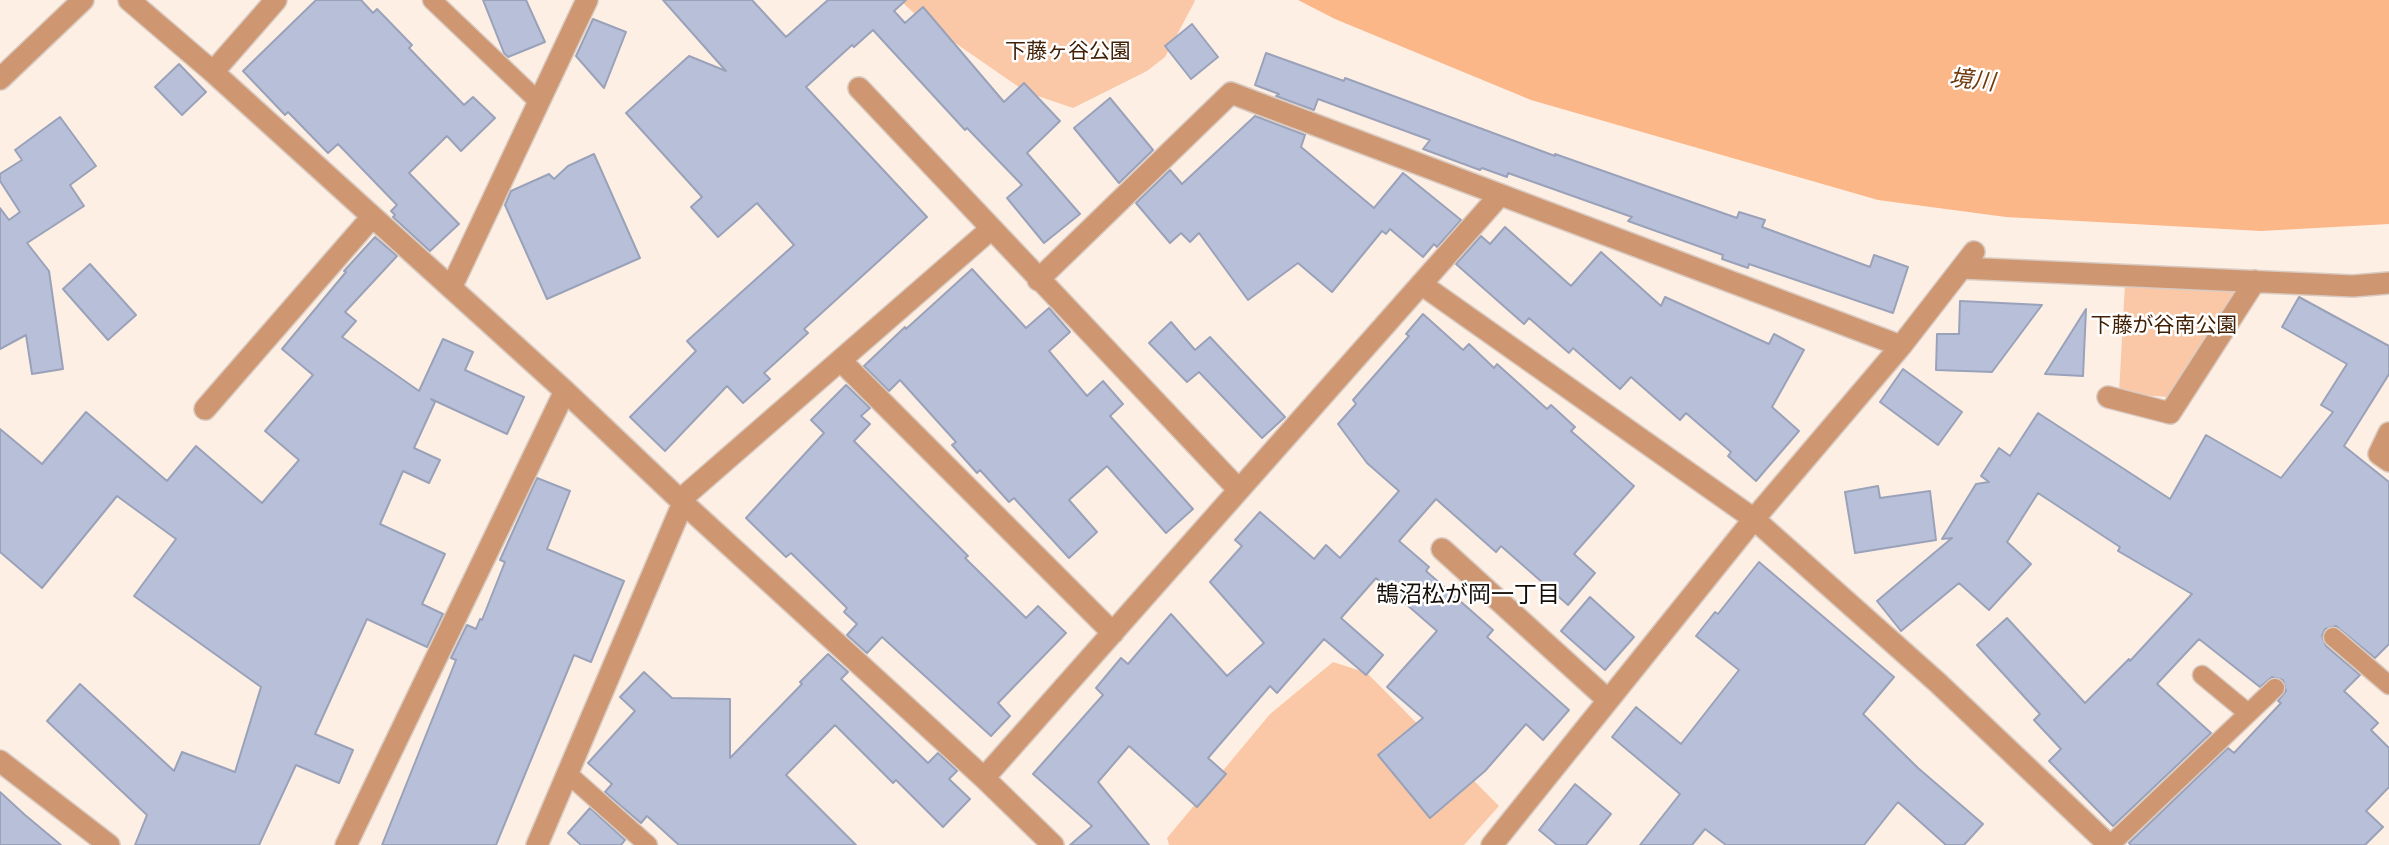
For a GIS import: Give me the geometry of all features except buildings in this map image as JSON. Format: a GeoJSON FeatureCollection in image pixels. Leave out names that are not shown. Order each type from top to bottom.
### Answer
{"type":"FeatureCollection","features":[{"type":"Feature","properties":{"kind":"street"},"geometry":{"type":"LineString","coordinates":[[0,79],[83,0]]}},
{"type":"Feature","properties":{"kind":"street"},"geometry":{"type":"LineString","coordinates":[[130,0],[565,391],[681,502],[984,778],[1053,845]]}},
{"type":"Feature","properties":{"kind":"street"},"geometry":{"type":"LineString","coordinates":[[213,72],[276,0]]}},
{"type":"Feature","properties":{"kind":"street"},"geometry":{"type":"LineString","coordinates":[[451,288],[587,0]]}},
{"type":"Feature","properties":{"kind":"street"},"geometry":{"type":"LineString","coordinates":[[859,88],[1239,490]]}},
{"type":"Feature","properties":{"kind":"street"},"geometry":{"type":"LineString","coordinates":[[1038,280],[1231,93],[1900,346]]}},
{"type":"Feature","properties":{"kind":"street"},"geometry":{"type":"LineString","coordinates":[[984,778],[1500,195]]}},
{"type":"Feature","properties":{"kind":"street"},"geometry":{"type":"LineString","coordinates":[[205,409],[372,217]]}},
{"type":"Feature","properties":{"kind":"street"},"geometry":{"type":"LineString","coordinates":[[537,845],[681,502],[990,229]]}},
{"type":"Feature","properties":{"kind":"street"},"geometry":{"type":"LineString","coordinates":[[1501,842],[1608,700],[1968,260],[2255,281],[2353,286],[2389,283]]}},
{"type":"Feature","properties":{"kind":"street"},"geometry":{"type":"LineString","coordinates":[[2108,397],[2170,412],[2255,281]]}},
{"type":"Feature","properties":{"kind":"street"},"geometry":{"type":"LineString","coordinates":[[1421,284],[1754,519],[1937,682],[2109,845]]}},
{"type":"Feature","properties":{"kind":"street"},"geometry":{"type":"LineString","coordinates":[[841,361],[1113,633]]}},
{"type":"Feature","properties":{"kind":"street"},"geometry":{"type":"LineString","coordinates":[[346,845],[565,391]]}},
{"type":"Feature","properties":{"kind":"street"},"geometry":{"type":"LineString","coordinates":[[2389,433],[2379,454],[2389,461]]}},
{"type":"Feature","properties":{"kind":"street"},"geometry":{"type":"LineString","coordinates":[[1442,549],[1608,700]]}},
{"type":"Feature","properties":{"kind":"street"},"geometry":{"type":"LineString","coordinates":[[0,761],[109,845]]}},
{"type":"Feature","properties":{"kind":"lane"},"geometry":{"type":"LineString","coordinates":[[432,0],[539,102]]}},
{"type":"Feature","properties":{"kind":"lane"},"geometry":{"type":"LineString","coordinates":[[2333,637],[2389,685]]}},
{"type":"Feature","properties":{"kind":"lane"},"geometry":{"type":"LineString","coordinates":[[2202,675],[2248,713]]}},
{"type":"Feature","properties":{"kind":"lane"},"geometry":{"type":"LineString","coordinates":[[2109,845],[2275,688]]}},
{"type":"Feature","properties":{"kind":"lane"},"geometry":{"type":"LineString","coordinates":[[568,774],[648,845]]}},
{"type":"Feature","properties":{"kind":"green space","name":"下藤ヶ谷公園"},"geometry":{"type":"Polygon","coordinates":[[[900,0],[1195,1],[1165,57],[1147,71],[1073,108],[1026,92],[919,18],[900,0]]]}},
{"type":"Feature","properties":{"kind":"green space","name":"下藤が谷南公園"},"geometry":{"type":"Polygon","coordinates":[[[2125,283],[2238,288],[2167,397],[2119,393],[2125,283]]]}},
{"type":"Feature","properties":{"kind":"green space"},"geometry":{"type":"Polygon","coordinates":[[[1333,662],[1367,673],[1499,806],[1464,845],[1169,845],[1167,838],[1270,714],[1333,662]]]}},
{"type":"Feature","properties":{"kind":"water","name":"境川"},"geometry":{"type":"Polygon","coordinates":[[[1298,0],[2389,0],[2389,224],[2261,231],[2006,217],[1878,200],[1531,100],[1335,19],[1298,0]]]}},
{"type":"Feature","properties":{"kind":"district","name":"鵠沼松が岡一丁目"},"geometry":{"type":"Point","coordinates":[1468,596]}}]}
